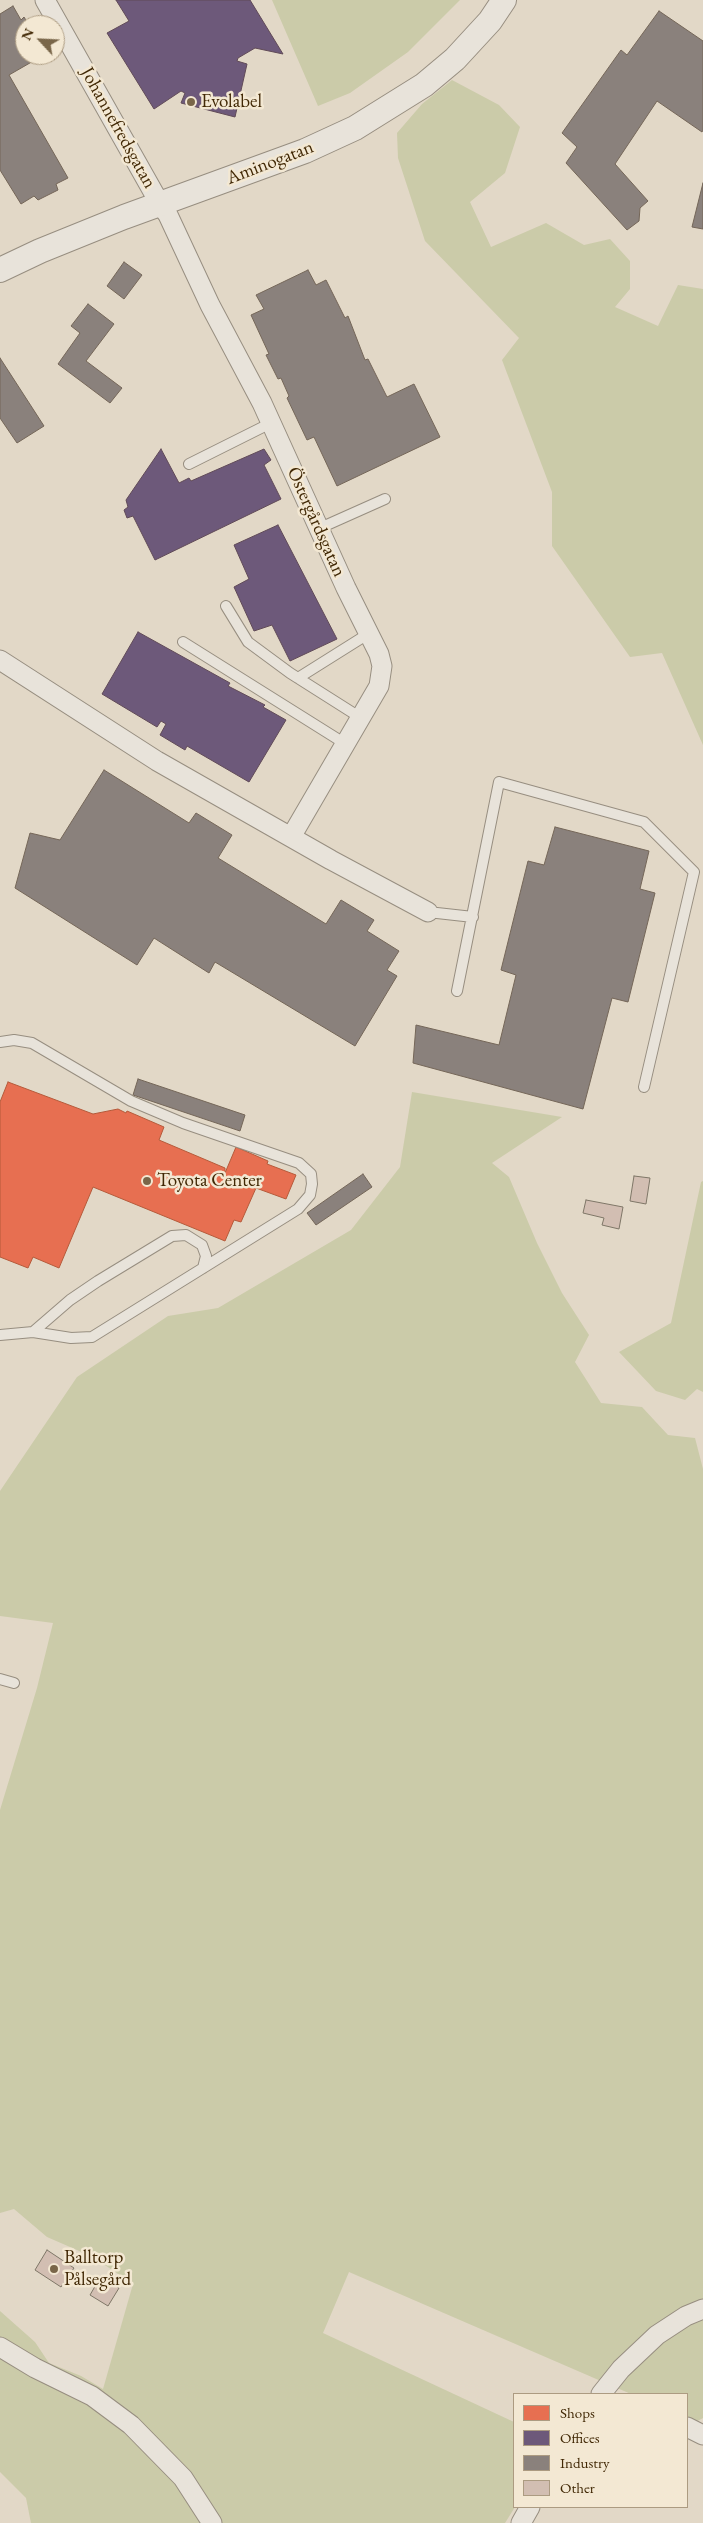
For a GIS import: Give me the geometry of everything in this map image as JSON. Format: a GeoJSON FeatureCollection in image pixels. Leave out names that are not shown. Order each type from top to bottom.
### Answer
{"type":"FeatureCollection","features":[{"type":"Feature","properties":{"kind":"street","name":"Johannefredsgatan"},"geometry":{"type":"LineString","coordinates":[[45,0],[160,204]]}},
{"type":"Feature","properties":{"kind":"street","name":"Aminogatan"},"geometry":{"type":"LineString","coordinates":[[0,270],[40,251],[160,204],[305,151],[355,128],[396,105],[455,59],[490,21],[504,0]]}},
{"type":"Feature","properties":{"kind":"street","name":"Östergårdsgatan"},"geometry":{"type":"LineString","coordinates":[[160,204],[168,215],[210,305],[271,423],[346,588],[379,654],[382,666],[379,686],[344,743],[291,837]]}},
{"type":"Feature","properties":{"kind":"street"},"geometry":{"type":"LineString","coordinates":[[0,660],[157,761],[428,912]]}},
{"type":"Feature","properties":{"kind":"street"},"geometry":{"type":"LineString","coordinates":[[607,2393],[622,2369],[657,2335],[686,2316],[703,2309]]}},
{"type":"Feature","properties":{"kind":"street"},"geometry":{"type":"LineString","coordinates":[[0,2347],[35,2368],[92,2396],[131,2425],[183,2478],[212,2523]]}},
{"type":"Feature","properties":{"kind":"street"},"geometry":{"type":"LineString","coordinates":[[688,2428],[703,2435]]}},
{"type":"Feature","properties":{"kind":"street"},"geometry":{"type":"LineString","coordinates":[[521,2523],[529,2508]]}},
{"type":"Feature","properties":{"kind":"lane"},"geometry":{"type":"LineString","coordinates":[[189,464],[271,423]]}},
{"type":"Feature","properties":{"kind":"lane"},"geometry":{"type":"LineString","coordinates":[[320,528],[385,499]]}},
{"type":"Feature","properties":{"kind":"lane"},"geometry":{"type":"LineString","coordinates":[[226,606],[248,642],[298,678],[360,718]]}},
{"type":"Feature","properties":{"kind":"lane"},"geometry":{"type":"LineString","coordinates":[[298,678],[368,634]]}},
{"type":"Feature","properties":{"kind":"lane"},"geometry":{"type":"LineString","coordinates":[[183,642],[344,743]]}},
{"type":"Feature","properties":{"kind":"lane"},"geometry":{"type":"LineString","coordinates":[[457,991],[499,782],[644,822],[694,872],[644,1087]]}},
{"type":"Feature","properties":{"kind":"lane"},"geometry":{"type":"LineString","coordinates":[[428,912],[473,917]]}},
{"type":"Feature","properties":{"kind":"lane"},"geometry":{"type":"LineString","coordinates":[[0,1042],[14,1040],[32,1043],[131,1101],[183,1123],[299,1163],[311,1174],[312,1184],[310,1195],[298,1209],[92,1337],[70,1338],[34,1332],[0,1335]]}},
{"type":"Feature","properties":{"kind":"lane"},"geometry":{"type":"LineString","coordinates":[[34,1332],[70,1300],[98,1280],[172,1236],[186,1234],[202,1245],[206,1256],[203,1268]]}},
{"type":"Feature","properties":{"kind":"lane"},"geometry":{"type":"LineString","coordinates":[[0,1679],[14,1683]]}},
{"type":"Feature","properties":{"kind":"green space"},"geometry":{"type":"Polygon","coordinates":[[[272,0],[460,0],[408,52],[350,93],[318,106],[272,0]]]}},
{"type":"Feature","properties":{"kind":"green space"},"geometry":{"type":"Polygon","coordinates":[[[452,80],[499,105],[520,127],[505,173],[470,202],[491,247],[546,223],[584,245],[610,239],[630,261],[630,289],[615,307],[658,326],[678,285],[703,289],[703,745],[662,653],[630,657],[552,546],[552,492],[502,360],[519,338],[425,241],[398,158],[397,133],[422,104],[452,80]]]}},
{"type":"Feature","properties":{"kind":"green space"},"geometry":{"type":"Polygon","coordinates":[[[412,1092],[562,1117],[492,1163],[509,1177],[537,1243],[562,1293],[589,1335],[575,1362],[601,1403],[642,1407],[668,1435],[695,1438],[703,1469],[703,2418],[694,2423],[688,2420],[688,2393],[629,2393],[349,2272],[323,2333],[513,2422],[514,2508],[505,2523],[31,2523],[26,2498],[0,2472],[0,2311],[35,2342],[49,2363],[81,2376],[103,2389],[133,2284],[93,2257],[47,2237],[14,2209],[0,2213],[0,1810],[37,1688],[53,1623],[0,1616],[0,1491],[77,1377],[168,1316],[218,1308],[351,1230],[400,1167],[412,1092]]]}},
{"type":"Feature","properties":{"kind":"green space"},"geometry":{"type":"Polygon","coordinates":[[[703,1181],[703,1392],[697,1389],[685,1400],[656,1391],[619,1352],[671,1323],[701,1182],[703,1181]]]}},
{"type":"Feature","properties":{"kind":"building: Shops","name":"Toyota Center"},"geometry":{"type":"Polygon","coordinates":[[[8,1082],[93,1114],[118,1109],[126,1113],[127,1111],[164,1127],[159,1140],[225,1168],[225,1173],[236,1147],[268,1161],[267,1164],[296,1175],[286,1199],[256,1188],[241,1222],[234,1220],[225,1241],[93,1187],[59,1268],[33,1257],[28,1268],[0,1257],[0,1102],[8,1082]]]}},
{"type":"Feature","properties":{"kind":"building: Offices"},"geometry":{"type":"Polygon","coordinates":[[[116,0],[250,0],[283,54],[255,48],[238,58],[237,61],[247,64],[235,117],[181,103],[185,93],[181,91],[154,109],[107,33],[129,21],[116,0]]]}},
{"type":"Feature","properties":{"kind":"building: Offices"},"geometry":{"type":"Polygon","coordinates":[[[161,449],[179,483],[189,478],[191,481],[264,449],[271,460],[264,465],[281,499],[155,560],[133,516],[127,518],[124,510],[128,507],[126,500],[161,449]]]}},
{"type":"Feature","properties":{"kind":"building: Offices"},"geometry":{"type":"Polygon","coordinates":[[[278,525],[337,639],[290,661],[272,625],[254,631],[234,587],[249,579],[234,545],[278,525]]]}},
{"type":"Feature","properties":{"kind":"building: Offices"},"geometry":{"type":"Polygon","coordinates":[[[138,632],[230,683],[228,686],[265,705],[263,707],[286,720],[249,782],[187,746],[185,750],[160,735],[166,724],[161,721],[157,727],[102,694],[138,632]]]}},
{"type":"Feature","properties":{"kind":"building: Industry"},"geometry":{"type":"Polygon","coordinates":[[[13,6],[18,15],[15,15],[15,65],[26,65],[9,75],[68,178],[56,184],[58,190],[38,200],[34,196],[21,204],[0,170],[0,14],[13,6]]]}},
{"type":"Feature","properties":{"kind":"building: Industry"},"geometry":{"type":"Polygon","coordinates":[[[659,11],[703,41],[703,130],[702,132],[657,101],[615,164],[648,201],[640,208],[639,221],[627,230],[566,163],[577,147],[562,133],[621,50],[627,55],[659,11]]]}},
{"type":"Feature","properties":{"kind":"building: Industry"},"geometry":{"type":"Polygon","coordinates":[[[703,183],[703,229],[692,227],[703,183]]]}},
{"type":"Feature","properties":{"kind":"building: Industry"},"geometry":{"type":"Polygon","coordinates":[[[124,262],[142,275],[124,299],[107,286],[124,262]]]}},
{"type":"Feature","properties":{"kind":"building: Industry"},"geometry":{"type":"Polygon","coordinates":[[[308,270],[316,285],[326,280],[345,318],[348,316],[365,360],[368,359],[387,397],[414,384],[440,437],[337,486],[314,437],[307,440],[287,398],[289,396],[281,378],[278,379],[266,355],[269,354],[251,315],[264,309],[256,295],[308,270]]]}},
{"type":"Feature","properties":{"kind":"building: Industry"},"geometry":{"type":"Polygon","coordinates":[[[88,304],[114,324],[86,361],[122,388],[110,403],[58,364],[80,333],[71,326],[88,304]]]}},
{"type":"Feature","properties":{"kind":"building: Industry"},"geometry":{"type":"Polygon","coordinates":[[[0,358],[44,426],[17,443],[0,418],[0,358]]]}},
{"type":"Feature","properties":{"kind":"building: Industry"},"geometry":{"type":"Polygon","coordinates":[[[104,770],[189,823],[196,813],[232,835],[218,858],[326,924],[341,900],[374,920],[367,931],[399,951],[387,970],[397,976],[355,1046],[215,962],[209,973],[154,938],[137,965],[15,888],[30,833],[60,840],[104,770]]]}},
{"type":"Feature","properties":{"kind":"building: Industry"},"geometry":{"type":"Polygon","coordinates":[[[555,827],[649,851],[640,889],[655,893],[628,1002],[612,998],[583,1109],[413,1063],[416,1025],[499,1045],[516,975],[501,970],[528,861],[544,865],[555,827]]]}},
{"type":"Feature","properties":{"kind":"building: Industry"},"geometry":{"type":"Polygon","coordinates":[[[138,1079],[245,1115],[240,1131],[133,1095],[138,1079]]]}},
{"type":"Feature","properties":{"kind":"building: Industry"},"geometry":{"type":"Polygon","coordinates":[[[363,1174],[372,1187],[316,1225],[307,1213],[363,1174]]]}},
{"type":"Feature","properties":{"kind":"building: Other"},"geometry":{"type":"Polygon","coordinates":[[[634,1176],[650,1178],[646,1204],[630,1201],[634,1176]]]}},
{"type":"Feature","properties":{"kind":"building: Other"},"geometry":{"type":"Polygon","coordinates":[[[586,1200],[623,1207],[619,1229],[602,1225],[604,1218],[583,1213],[586,1200]]]}},
{"type":"Feature","properties":{"kind":"building: Other","name":"Balltorp Pålsegård"},"geometry":{"type":"Polygon","coordinates":[[[47,2250],[74,2268],[61,2287],[35,2270],[47,2250]]]}},
{"type":"Feature","properties":{"kind":"building: Other"},"geometry":{"type":"Polygon","coordinates":[[[101,2276],[119,2288],[108,2306],[90,2295],[101,2276]]]}},
{"type":"Feature","properties":{"kind":"place","name":"Evolabel"},"geometry":{"type":"Point","coordinates":[191,102]}},
{"type":"Feature","properties":{"kind":"place","name":"Toyota Center"},"geometry":{"type":"Point","coordinates":[147,1181]}},
{"type":"Feature","properties":{"kind":"place","name":"Balltorp Pålsegård"},"geometry":{"type":"Point","coordinates":[54,2269]}}]}
